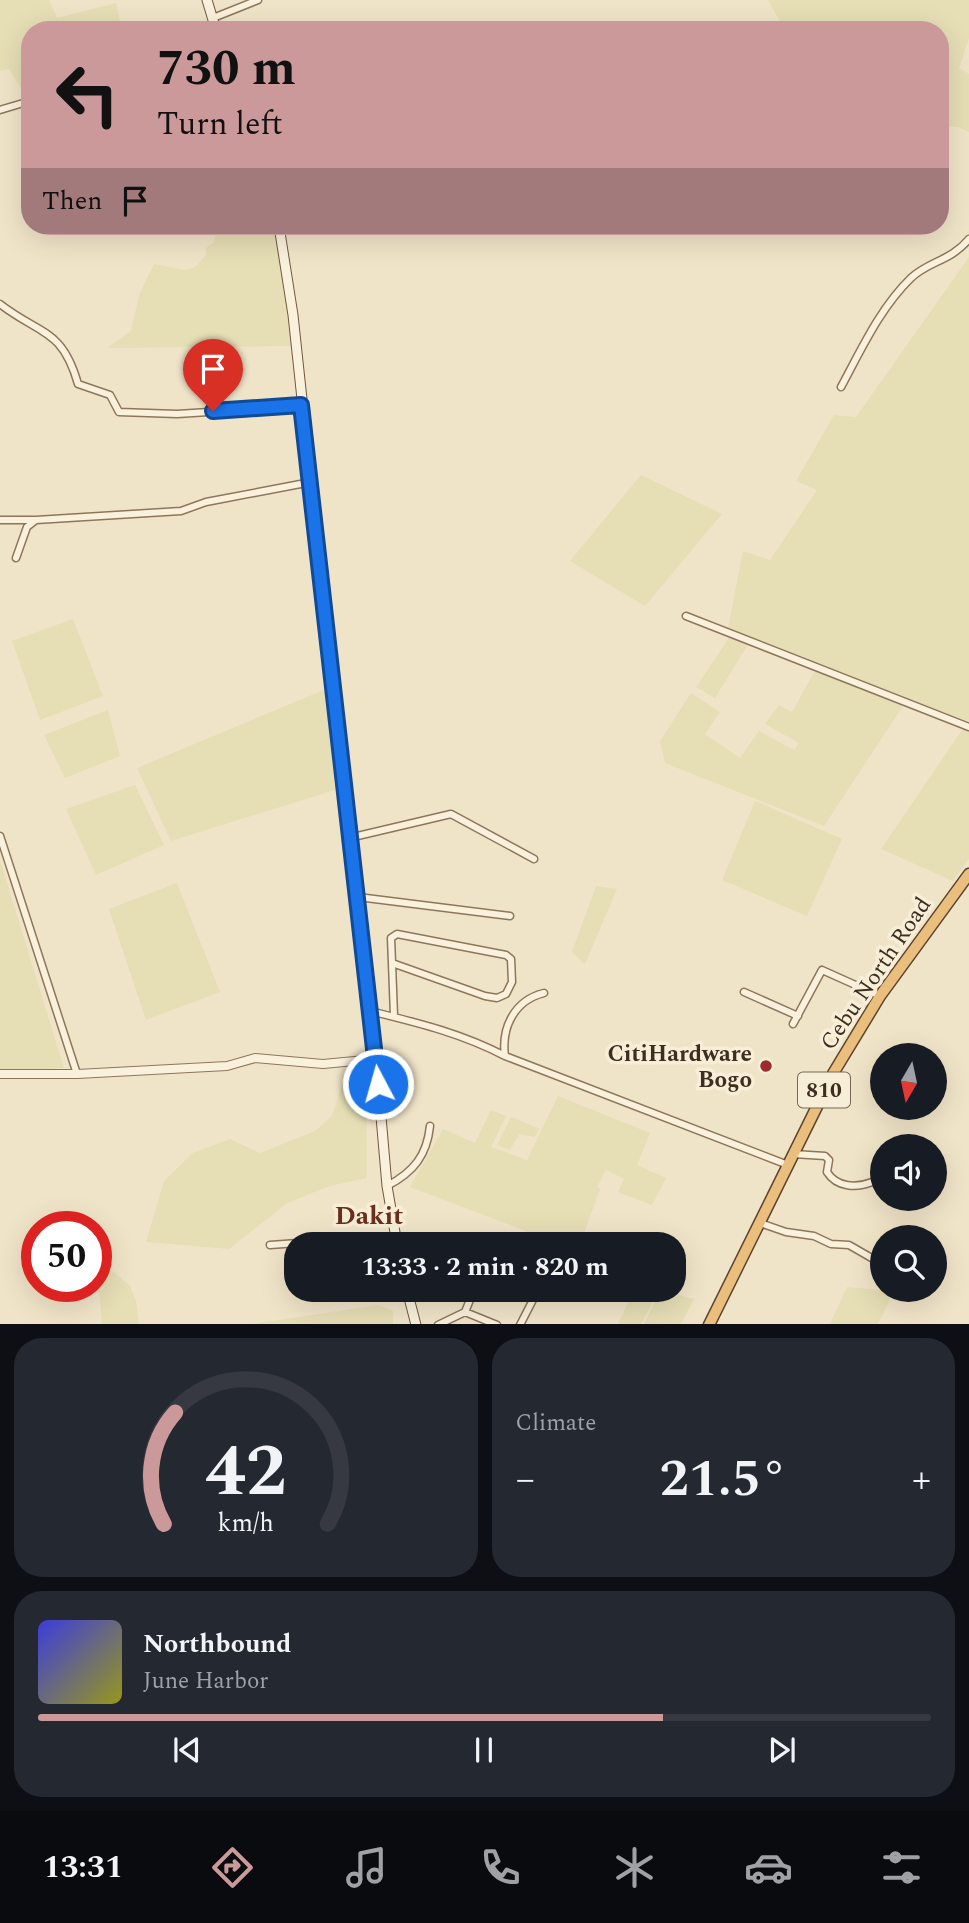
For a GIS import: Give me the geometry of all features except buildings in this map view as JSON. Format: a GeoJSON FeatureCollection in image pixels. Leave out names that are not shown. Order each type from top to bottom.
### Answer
{"type":"FeatureCollection","features":[{"type":"Feature","properties":{"kind":"highway","name":"Cebu North Road"},"geometry":{"type":"LineString","coordinates":[[710,1324],[834,1072],[880,996],[969,874]]}},
{"type":"Feature","properties":{"kind":"main road"},"geometry":{"type":"LineString","coordinates":[[207,0],[213,21]]}},
{"type":"Feature","properties":{"kind":"main road"},"geometry":{"type":"LineString","coordinates":[[280,235],[293,315],[349,838],[376,1059],[387,1186],[395,1232]]}},
{"type":"Feature","properties":{"kind":"main road"},"geometry":{"type":"LineString","coordinates":[[410,1302],[416,1324]]}},
{"type":"Feature","properties":{"kind":"street"},"geometry":{"type":"LineString","coordinates":[[212,18],[258,0]]}},
{"type":"Feature","properties":{"kind":"street"},"geometry":{"type":"LineString","coordinates":[[0,110],[21,104]]}},
{"type":"Feature","properties":{"kind":"street"},"geometry":{"type":"LineString","coordinates":[[841,387],[896,295],[913,276],[947,260],[969,239]]}},
{"type":"Feature","properties":{"kind":"street"},"geometry":{"type":"LineString","coordinates":[[0,304],[55,337],[71,360],[79,384],[110,394],[118,412],[177,414],[301,405]]}},
{"type":"Feature","properties":{"kind":"street"},"geometry":{"type":"LineString","coordinates":[[0,520],[181,511],[206,502],[311,482]]}},
{"type":"Feature","properties":{"kind":"street"},"geometry":{"type":"LineString","coordinates":[[16,558],[27,527],[36,520]]}},
{"type":"Feature","properties":{"kind":"street"},"geometry":{"type":"LineString","coordinates":[[686,616],[969,727]]}},
{"type":"Feature","properties":{"kind":"street"},"geometry":{"type":"LineString","coordinates":[[349,838],[451,814],[534,859]]}},
{"type":"Feature","properties":{"kind":"street"},"geometry":{"type":"LineString","coordinates":[[0,836],[77,1074]]}},
{"type":"Feature","properties":{"kind":"street"},"geometry":{"type":"LineString","coordinates":[[358,897],[510,916]]}},
{"type":"Feature","properties":{"kind":"street"},"geometry":{"type":"LineString","coordinates":[[392,963],[497,998],[506,994],[513,972],[511,959],[506,956],[397,934],[391,938],[394,1016]]}},
{"type":"Feature","properties":{"kind":"street"},"geometry":{"type":"LineString","coordinates":[[793,1024],[822,970],[880,996]]}},
{"type":"Feature","properties":{"kind":"street"},"geometry":{"type":"LineString","coordinates":[[744,992],[798,1016]]}},
{"type":"Feature","properties":{"kind":"street"},"geometry":{"type":"LineString","coordinates":[[505,1056],[503,1040],[515,1011],[525,1001],[544,993]]}},
{"type":"Feature","properties":{"kind":"street"},"geometry":{"type":"LineString","coordinates":[[370,1011],[461,1035],[505,1056],[788,1165]]}},
{"type":"Feature","properties":{"kind":"street"},"geometry":{"type":"LineString","coordinates":[[0,1074],[77,1074],[227,1066],[255,1058],[323,1064],[376,1059]]}},
{"type":"Feature","properties":{"kind":"street"},"geometry":{"type":"LineString","coordinates":[[387,1186],[421,1160],[428,1148],[430,1126]]}},
{"type":"Feature","properties":{"kind":"street"},"geometry":{"type":"LineString","coordinates":[[793,1154],[825,1156],[830,1178],[849,1186],[857,1188],[870,1183]]}},
{"type":"Feature","properties":{"kind":"street"},"geometry":{"type":"LineString","coordinates":[[760,1223],[786,1232],[814,1236],[831,1244],[849,1245],[870,1257]]}},
{"type":"Feature","properties":{"kind":"street"},"geometry":{"type":"LineString","coordinates":[[270,1245],[284,1244]]}},
{"type":"Feature","properties":{"kind":"street"},"geometry":{"type":"LineString","coordinates":[[440,1324],[465,1312],[469,1302]]}},
{"type":"Feature","properties":{"kind":"street"},"geometry":{"type":"LineString","coordinates":[[521,1324],[532,1302]]}},
{"type":"Feature","properties":{"kind":"street"},"geometry":{"type":"LineString","coordinates":[[465,1312],[495,1324]]}},
{"type":"Feature","properties":{"kind":"shaded area"},"geometry":{"type":"Polygon","coordinates":[[[0,0],[49,0],[57,18],[116,3],[120,21],[21,21],[21,89],[9,69],[0,71],[0,0]]]}},
{"type":"Feature","properties":{"kind":"shaded area"},"geometry":{"type":"Polygon","coordinates":[[[768,0],[969,0],[969,38],[959,68],[969,74],[969,132],[949,126],[949,21],[780,21],[768,0]]]}},
{"type":"Feature","properties":{"kind":"shaded area"},"geometry":{"type":"Polygon","coordinates":[[[215,235],[277,235],[282,252],[293,346],[107,348],[131,331],[139,295],[154,264],[185,270],[195,267],[206,255],[206,248],[214,242],[215,235]]]}},
{"type":"Feature","properties":{"kind":"shaded area"},"geometry":{"type":"Polygon","coordinates":[[[969,257],[969,721],[789,658],[728,628],[743,551],[770,560],[817,490],[796,481],[834,415],[856,417],[969,257]]]}},
{"type":"Feature","properties":{"kind":"shaded area"},"geometry":{"type":"Polygon","coordinates":[[[641,475],[722,514],[645,606],[570,561],[641,475]]]}},
{"type":"Feature","properties":{"kind":"shaded area"},"geometry":{"type":"Polygon","coordinates":[[[73,619],[103,696],[40,720],[12,641],[73,619]]]}},
{"type":"Feature","properties":{"kind":"shaded area"},"geometry":{"type":"Polygon","coordinates":[[[731,635],[749,643],[715,698],[696,687],[731,635]]]}},
{"type":"Feature","properties":{"kind":"shaded area"},"geometry":{"type":"Polygon","coordinates":[[[815,671],[903,706],[824,826],[665,763],[660,741],[691,693],[720,712],[705,734],[740,758],[759,731],[794,750],[799,743],[765,724],[779,705],[792,712],[815,671]]]}},
{"type":"Feature","properties":{"kind":"shaded area"},"geometry":{"type":"Polygon","coordinates":[[[326,689],[335,790],[171,841],[137,768],[326,689]]]}},
{"type":"Feature","properties":{"kind":"shaded area"},"geometry":{"type":"Polygon","coordinates":[[[108,710],[120,756],[65,778],[44,735],[108,710]]]}},
{"type":"Feature","properties":{"kind":"shaded area"},"geometry":{"type":"Polygon","coordinates":[[[964,727],[969,729],[969,859],[953,881],[881,849],[964,727]]]}},
{"type":"Feature","properties":{"kind":"shaded area"},"geometry":{"type":"Polygon","coordinates":[[[135,785],[164,845],[96,875],[66,809],[135,785]]]}},
{"type":"Feature","properties":{"kind":"shaded area"},"geometry":{"type":"Polygon","coordinates":[[[755,801],[842,839],[807,916],[722,880],[755,801]]]}},
{"type":"Feature","properties":{"kind":"shaded area"},"geometry":{"type":"Polygon","coordinates":[[[0,860],[64,1068],[0,1072],[0,860]]]}},
{"type":"Feature","properties":{"kind":"shaded area"},"geometry":{"type":"Polygon","coordinates":[[[177,883],[220,992],[146,1020],[109,909],[177,883]]]}},
{"type":"Feature","properties":{"kind":"shaded area"},"geometry":{"type":"Polygon","coordinates":[[[596,886],[617,889],[585,964],[572,952],[596,886]]]}},
{"type":"Feature","properties":{"kind":"shaded area"},"geometry":{"type":"Polygon","coordinates":[[[347,1069],[366,1071],[367,1178],[330,1186],[287,1203],[229,1249],[146,1242],[164,1181],[193,1153],[230,1139],[260,1153],[315,1131],[332,1116],[347,1069]]]}},
{"type":"Feature","properties":{"kind":"shaded area"},"geometry":{"type":"Polygon","coordinates":[[[558,1096],[650,1133],[637,1165],[666,1178],[652,1205],[618,1192],[624,1179],[606,1170],[597,1187],[600,1189],[584,1232],[528,1232],[410,1187],[443,1129],[475,1143],[491,1110],[506,1116],[491,1147],[527,1160],[558,1096]]]}},
{"type":"Feature","properties":{"kind":"shaded area"},"geometry":{"type":"Polygon","coordinates":[[[511,1117],[540,1129],[534,1137],[519,1134],[510,1150],[497,1145],[511,1117]]]}},
{"type":"Feature","properties":{"kind":"shaded area"},"geometry":{"type":"Polygon","coordinates":[[[112,1271],[130,1286],[136,1301],[139,1324],[102,1324],[100,1302],[112,1302],[112,1271]]]}},
{"type":"Feature","properties":{"kind":"shaded area"},"geometry":{"type":"Polygon","coordinates":[[[847,1287],[870,1289],[870,1302],[889,1302],[878,1324],[830,1324],[847,1287]]]}},
{"type":"Feature","properties":{"kind":"shaded area"},"geometry":{"type":"Polygon","coordinates":[[[686,1297],[694,1299],[681,1324],[644,1324],[654,1302],[686,1302],[686,1297]]]}},
{"type":"Feature","properties":{"kind":"shaded area"},"geometry":{"type":"Polygon","coordinates":[[[628,1302],[653,1302],[641,1324],[618,1324],[628,1302]]]}},
{"type":"Feature","properties":{"kind":"shaded area"},"geometry":{"type":"Polygon","coordinates":[[[378,1305],[393,1311],[393,1324],[252,1324],[378,1305]]]}},
{"type":"Feature","properties":{"kind":"place","name":"CitiHardware Bogo"},"geometry":{"type":"Point","coordinates":[766,1066]}},
{"type":"Feature","properties":{"kind":"district","name":"Dakit"},"geometry":{"type":"Point","coordinates":[369,1215]}},
{"type":"Feature","properties":{"kind":"route"},"geometry":{"type":"LineString","coordinates":[[213,411],[301,405],[378,1084]]}}]}
